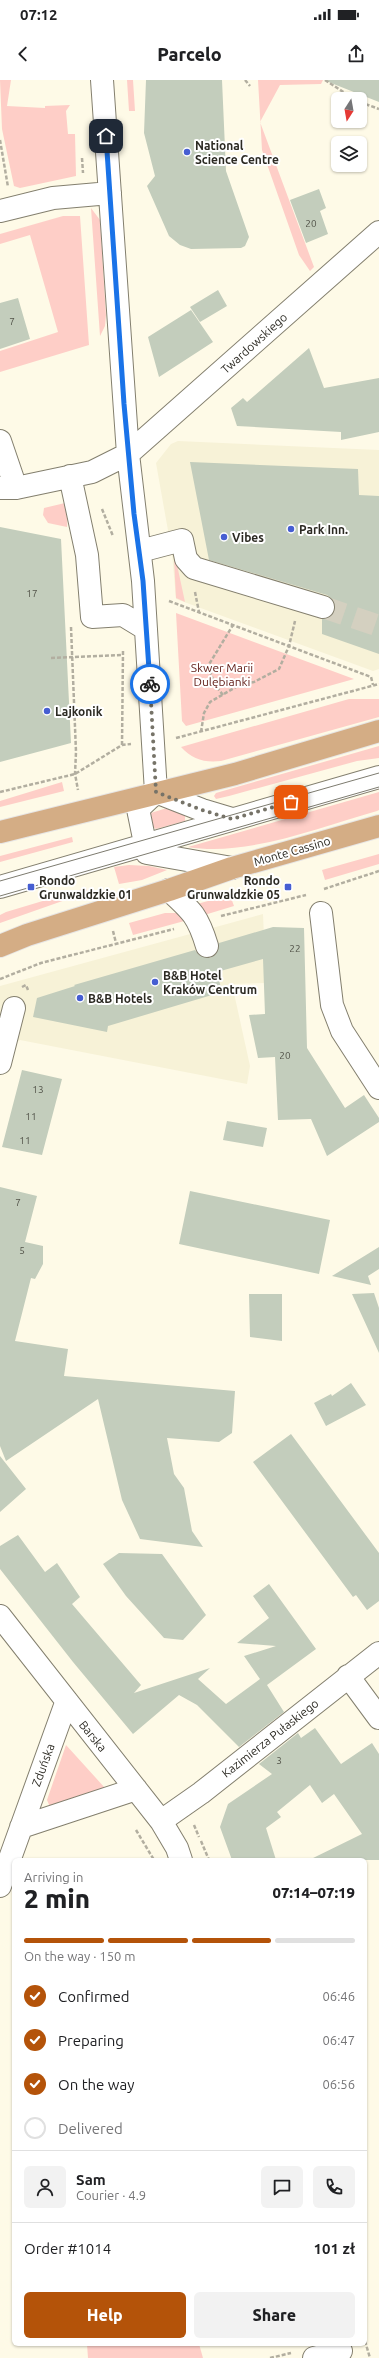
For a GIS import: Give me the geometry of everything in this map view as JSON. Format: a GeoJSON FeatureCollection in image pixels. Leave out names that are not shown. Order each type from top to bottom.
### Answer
{"type":"FeatureCollection","features":[{"type":"Feature","properties":{"kind":"main road"},"geometry":{"type":"LineString","coordinates":[[0,832],[156,792],[235,774],[379,732]]}},
{"type":"Feature","properties":{"kind":"main road","name":"Monte Cassino"},"geometry":{"type":"LineString","coordinates":[[0,946],[27,935],[169,890],[232,868],[379,826]]}},
{"type":"Feature","properties":{"kind":"street"},"geometry":{"type":"LineString","coordinates":[[102,80],[128,454],[140,551],[156,792]]}},
{"type":"Feature","properties":{"kind":"street"},"geometry":{"type":"LineString","coordinates":[[0,211],[53,198],[110,193]]}},
{"type":"Feature","properties":{"kind":"street","name":"Twardowskiego"},"geometry":{"type":"LineString","coordinates":[[8,488],[92,472],[128,454],[379,232]]}},
{"type":"Feature","properties":{"kind":"street"},"geometry":{"type":"LineString","coordinates":[[0,441],[8,488]]}},
{"type":"Feature","properties":{"kind":"street"},"geometry":{"type":"LineString","coordinates":[[70,476],[87,555],[92,617],[123,615],[146,629]]}},
{"type":"Feature","properties":{"kind":"street"},"geometry":{"type":"LineString","coordinates":[[140,551],[182,540],[186,559],[194,568],[323,607]]}},
{"type":"Feature","properties":{"kind":"street"},"geometry":{"type":"LineString","coordinates":[[0,887],[379,777]]}},
{"type":"Feature","properties":{"kind":"street"},"geometry":{"type":"LineString","coordinates":[[156,792],[202,810],[232,819]]}},
{"type":"Feature","properties":{"kind":"street"},"geometry":{"type":"LineString","coordinates":[[156,792],[138,809],[147,853],[200,864],[232,868]]}},
{"type":"Feature","properties":{"kind":"street"},"geometry":{"type":"LineString","coordinates":[[169,890],[194,913],[199,922],[207,946]]}},
{"type":"Feature","properties":{"kind":"street"},"geometry":{"type":"LineString","coordinates":[[321,913],[332,1005],[342,1032],[379,1088]]}},
{"type":"Feature","properties":{"kind":"street"},"geometry":{"type":"LineString","coordinates":[[0,1063],[14,1008]]}},
{"type":"Feature","properties":{"kind":"street","name":"Barska"},"geometry":{"type":"LineString","coordinates":[[0,1616],[66,1703],[161,1821],[181,1858]]}},
{"type":"Feature","properties":{"kind":"street","name":"Kazimierza Pułaskiego"},"geometry":{"type":"LineString","coordinates":[[161,1821],[201,1793],[379,1653]]}},
{"type":"Feature","properties":{"kind":"street"},"geometry":{"type":"LineString","coordinates":[[348,1676],[379,1718]]}},
{"type":"Feature","properties":{"kind":"street","name":"Zduńska"},"geometry":{"type":"LineString","coordinates":[[0,1886],[66,1703]]}},
{"type":"Feature","properties":{"kind":"street"},"geometry":{"type":"LineString","coordinates":[[21,1826],[136,1789]]}},
{"type":"Feature","properties":{"kind":"street"},"geometry":{"type":"LineString","coordinates":[[314,2358],[341,2351]]}},
{"type":"Feature","properties":{"kind":"path"},"geometry":{"type":"LineString","coordinates":[[245,80],[250,86]]}},
{"type":"Feature","properties":{"kind":"path"},"geometry":{"type":"LineString","coordinates":[[325,80],[343,92]]}},
{"type":"Feature","properties":{"kind":"path"},"geometry":{"type":"LineString","coordinates":[[367,105],[379,109]]}},
{"type":"Feature","properties":{"kind":"path"},"geometry":{"type":"LineString","coordinates":[[0,140],[8,188]]}},
{"type":"Feature","properties":{"kind":"path"},"geometry":{"type":"LineString","coordinates":[[201,732],[204,713],[210,702],[242,684],[254,682],[279,669],[288,646],[300,600]]}},
{"type":"Feature","properties":{"kind":"path"},"geometry":{"type":"LineString","coordinates":[[170,601],[371,677],[373,686]]}},
{"type":"Feature","properties":{"kind":"path"},"geometry":{"type":"LineString","coordinates":[[70,619],[76,752],[75,774],[77,789]]}},
{"type":"Feature","properties":{"kind":"path"},"geometry":{"type":"LineString","coordinates":[[223,694],[215,685],[208,666],[234,625]]}},
{"type":"Feature","properties":{"kind":"path"},"geometry":{"type":"LineString","coordinates":[[51,658],[122,655]]}},
{"type":"Feature","properties":{"kind":"path"},"geometry":{"type":"LineString","coordinates":[[174,738],[379,684]]}},
{"type":"Feature","properties":{"kind":"path"},"geometry":{"type":"LineString","coordinates":[[0,792],[75,774],[122,745],[129,744]]}},
{"type":"Feature","properties":{"kind":"path"},"geometry":{"type":"LineString","coordinates":[[135,1828],[153,1858]]}},
{"type":"Feature","properties":{"kind":"path"},"geometry":{"type":"LineString","coordinates":[[366,2346],[370,2358]]}},
{"type":"Feature","properties":{"kind":"path"},"geometry":{"type":"LineString","coordinates":[[270,2358],[293,2352]]}},
{"type":"Feature","properties":{"kind":"shaded area"},"geometry":{"type":"Polygon","coordinates":[[[178,441],[379,450],[379,669],[373,671],[176,599],[172,553],[156,463],[171,444],[178,441]]]}},
{"type":"Feature","properties":{"kind":"shaded area"},"geometry":{"type":"Polygon","coordinates":[[[263,914],[266,983],[232,984],[250,1066],[247,1084],[20,1040],[0,1054],[0,986],[263,914]]]}},
{"type":"Feature","properties":{"kind":"green space"},"geometry":{"type":"Polygon","coordinates":[[[0,80],[11,80],[7,106],[45,108],[45,106],[70,105],[66,111],[68,134],[75,134],[76,176],[20,188],[14,186],[2,129],[0,80]]]}},
{"type":"Feature","properties":{"kind":"green space"},"geometry":{"type":"Polygon","coordinates":[[[127,80],[133,80],[135,111],[129,111],[127,80]]]}},
{"type":"Feature","properties":{"kind":"green space"},"geometry":{"type":"Polygon","coordinates":[[[258,80],[323,80],[321,84],[280,85],[260,121],[258,80]]]}},
{"type":"Feature","properties":{"kind":"green space"},"geometry":{"type":"Polygon","coordinates":[[[260,123],[314,267],[310,271],[299,255],[262,150],[260,123]]]}},
{"type":"Feature","properties":{"kind":"green space"},"geometry":{"type":"Polygon","coordinates":[[[91,208],[100,220],[106,315],[105,326],[100,336],[91,208]]]}},
{"type":"Feature","properties":{"kind":"green space"},"geometry":{"type":"Polygon","coordinates":[[[63,216],[80,216],[89,345],[0,372],[0,351],[58,332],[30,235],[0,244],[0,234],[63,216]]]}},
{"type":"Feature","properties":{"kind":"green space"},"geometry":{"type":"Polygon","coordinates":[[[65,503],[68,511],[67,527],[48,523],[43,515],[44,508],[65,503]]]}},
{"type":"Feature","properties":{"kind":"green space"},"geometry":{"type":"Polygon","coordinates":[[[174,559],[176,560],[185,602],[176,598],[174,559]]]}},
{"type":"Feature","properties":{"kind":"green space","name":"Skwer Marii Dulębianki"},"geometry":{"type":"Polygon","coordinates":[[[176,613],[354,679],[186,726],[182,721],[176,613]]]}},
{"type":"Feature","properties":{"kind":"green space"},"geometry":{"type":"Polygon","coordinates":[[[349,699],[379,699],[379,717],[221,761],[204,761],[190,755],[181,747],[349,699]]]}},
{"type":"Feature","properties":{"kind":"green space"},"geometry":{"type":"Polygon","coordinates":[[[379,746],[379,758],[357,761],[216,799],[214,796],[216,793],[379,746]]]}},
{"type":"Feature","properties":{"kind":"green space"},"geometry":{"type":"Polygon","coordinates":[[[62,782],[64,791],[0,807],[0,801],[62,782]]]}},
{"type":"Feature","properties":{"kind":"green space"},"geometry":{"type":"Polygon","coordinates":[[[379,792],[379,810],[308,832],[283,839],[235,848],[211,849],[188,847],[379,792]]]}},
{"type":"Feature","properties":{"kind":"green space"},"geometry":{"type":"Polygon","coordinates":[[[170,807],[185,815],[185,821],[156,829],[153,827],[151,813],[170,807]]]}},
{"type":"Feature","properties":{"kind":"green space"},"geometry":{"type":"Polygon","coordinates":[[[72,837],[73,842],[0,862],[0,856],[72,837]]]}},
{"type":"Feature","properties":{"kind":"green space"},"geometry":{"type":"Polygon","coordinates":[[[379,854],[379,864],[325,880],[322,870],[379,854]]]}},
{"type":"Feature","properties":{"kind":"green space"},"geometry":{"type":"Polygon","coordinates":[[[129,865],[149,866],[167,870],[142,880],[119,884],[114,867],[129,865]]]}},
{"type":"Feature","properties":{"kind":"green space"},"geometry":{"type":"Polygon","coordinates":[[[86,888],[88,892],[0,923],[0,915],[6,912],[86,888]]]}},
{"type":"Feature","properties":{"kind":"green space"},"geometry":{"type":"Polygon","coordinates":[[[230,895],[234,906],[201,916],[197,904],[230,895]]]}},
{"type":"Feature","properties":{"kind":"green space"},"geometry":{"type":"Polygon","coordinates":[[[165,913],[176,913],[188,920],[133,935],[129,923],[165,913]]]}},
{"type":"Feature","properties":{"kind":"green space"},"geometry":{"type":"Polygon","coordinates":[[[66,1745],[105,1788],[50,1807],[47,1800],[66,1745]]]}},
{"type":"Feature","properties":{"kind":"green space"},"geometry":{"type":"Polygon","coordinates":[[[87,2346],[200,2346],[203,2358],[88,2358],[87,2346]]]}},
{"type":"Feature","properties":{"kind":"building","name":"National Science Centre"},"geometry":{"type":"Polygon","coordinates":[[[146,80],[222,80],[226,171],[249,237],[245,246],[241,248],[191,249],[180,245],[169,236],[147,186],[155,176],[144,133],[146,80]]]}},
{"type":"Feature","properties":{"kind":"building"},"geometry":{"type":"Polygon","coordinates":[[[379,80],[379,102],[367,97],[367,92],[354,92],[326,81],[379,80]]]}},
{"type":"Feature","properties":{"kind":"building"},"geometry":{"type":"Polygon","coordinates":[[[319,189],[326,208],[320,211],[328,234],[306,243],[290,200],[319,189]]]}},
{"type":"Feature","properties":{"kind":"building"},"geometry":{"type":"Polygon","coordinates":[[[218,290],[227,306],[200,322],[190,307],[218,290]]]}},
{"type":"Feature","properties":{"kind":"building"},"geometry":{"type":"Polygon","coordinates":[[[18,298],[30,339],[0,349],[0,303],[18,298]]]}},
{"type":"Feature","properties":{"kind":"building"},"geometry":{"type":"Polygon","coordinates":[[[191,310],[213,342],[159,377],[148,337],[191,310]]]}},
{"type":"Feature","properties":{"kind":"building"},"geometry":{"type":"Polygon","coordinates":[[[309,348],[324,388],[379,378],[379,432],[341,440],[341,432],[237,426],[231,408],[243,398],[247,402],[309,348]]]}},
{"type":"Feature","properties":{"kind":"building","name":"Park Inn."},"geometry":{"type":"Polygon","coordinates":[[[190,462],[358,469],[359,495],[379,496],[379,654],[322,634],[322,619],[331,616],[335,610],[332,599],[327,595],[209,560],[190,462]]]}},
{"type":"Feature","properties":{"kind":"building"},"geometry":{"type":"Polygon","coordinates":[[[0,527],[61,539],[71,743],[0,762],[0,527]]]}},
{"type":"Feature","properties":{"kind":"building"},"geometry":{"type":"Polygon","coordinates":[[[273,927],[304,928],[307,1048],[345,1108],[364,1095],[379,1118],[379,1122],[327,1156],[311,1119],[278,1120],[275,1057],[258,1058],[249,1015],[265,1014],[263,959],[217,972],[222,992],[108,1026],[107,1032],[33,1017],[37,998],[75,986],[74,985],[195,950],[199,955],[210,958],[216,954],[219,943],[273,927]]]}},
{"type":"Feature","properties":{"kind":"building"},"geometry":{"type":"Polygon","coordinates":[[[22,1070],[62,1079],[42,1155],[2,1147],[22,1070]]]}},
{"type":"Feature","properties":{"kind":"building"},"geometry":{"type":"Polygon","coordinates":[[[227,1121],[267,1128],[263,1147],[223,1140],[227,1121]]]}},
{"type":"Feature","properties":{"kind":"building"},"geometry":{"type":"Polygon","coordinates":[[[0,1187],[37,1196],[25,1242],[43,1246],[43,1264],[35,1279],[31,1278],[15,1341],[68,1349],[64,1376],[235,1391],[232,1433],[219,1442],[167,1438],[174,1474],[184,1488],[192,1531],[203,1547],[140,1539],[122,1500],[98,1399],[6,1461],[0,1446],[0,1187]]]}},
{"type":"Feature","properties":{"kind":"building"},"geometry":{"type":"Polygon","coordinates":[[[190,1191],[330,1220],[319,1274],[179,1244],[190,1191]]]}},
{"type":"Feature","properties":{"kind":"building"},"geometry":{"type":"Polygon","coordinates":[[[379,1247],[379,1269],[368,1276],[371,1285],[332,1276],[379,1247]]]}},
{"type":"Feature","properties":{"kind":"building"},"geometry":{"type":"Polygon","coordinates":[[[374,1293],[379,1308],[379,1353],[352,1294],[374,1293]]]}},
{"type":"Feature","properties":{"kind":"building"},"geometry":{"type":"Polygon","coordinates":[[[249,1294],[282,1294],[282,1341],[250,1337],[249,1294]]]}},
{"type":"Feature","properties":{"kind":"building"},"geometry":{"type":"Polygon","coordinates":[[[351,1383],[366,1405],[326,1426],[314,1403],[331,1394],[332,1396],[351,1383]]]}},
{"type":"Feature","properties":{"kind":"building"},"geometry":{"type":"Polygon","coordinates":[[[291,1434],[379,1553],[379,1601],[367,1610],[356,1595],[353,1597],[253,1462],[291,1434]]]}},
{"type":"Feature","properties":{"kind":"building"},"geometry":{"type":"Polygon","coordinates":[[[0,1456],[26,1489],[0,1512],[0,1456]]]}},
{"type":"Feature","properties":{"kind":"building"},"geometry":{"type":"Polygon","coordinates":[[[18,1535],[45,1572],[57,1563],[80,1597],[72,1604],[141,1685],[134,1693],[210,1668],[198,1679],[226,1704],[260,1679],[244,1656],[276,1646],[237,1643],[269,1618],[253,1596],[269,1584],[316,1649],[267,1685],[284,1712],[239,1747],[197,1705],[179,1695],[133,1734],[73,1662],[0,1569],[0,1546],[18,1535]]]}},
{"type":"Feature","properties":{"kind":"building"},"geometry":{"type":"Polygon","coordinates":[[[119,1553],[162,1554],[206,1615],[183,1640],[164,1638],[126,1596],[103,1564],[119,1553]]]}},
{"type":"Feature","properties":{"kind":"building"},"geometry":{"type":"Polygon","coordinates":[[[315,1728],[341,1764],[372,1743],[379,1754],[379,1860],[367,1860],[367,1858],[313,1858],[362,1834],[334,1794],[322,1803],[310,1785],[277,1812],[281,1817],[266,1828],[275,1858],[231,1858],[220,1827],[228,1804],[272,1774],[259,1764],[298,1733],[301,1738],[315,1728]]]}},
{"type":"Feature","properties":{"kind":"tunnel"},"geometry":{"type":"LineString","coordinates":[[323,607],[379,626]]}},
{"type":"Feature","properties":{"kind":"tram line"},"geometry":{"type":"LineString","coordinates":[[0,881],[379,773]]}},
{"type":"Feature","properties":{"kind":"tram line"},"geometry":{"type":"LineString","coordinates":[[0,896],[379,787]]}},
{"type":"Feature","properties":{"kind":"way so far"},"geometry":{"type":"LineString","coordinates":[[150,684],[156,792],[202,810],[232,819],[291,802]]}},
{"type":"Feature","properties":{"kind":"place","name":"National Science Centre"},"geometry":{"type":"Point","coordinates":[187,152]}},
{"type":"Feature","properties":{"kind":"place","name":"Park Inn."},"geometry":{"type":"Point","coordinates":[291,529]}},
{"type":"Feature","properties":{"kind":"place","name":"Vibes"},"geometry":{"type":"Point","coordinates":[224,537]}},
{"type":"Feature","properties":{"kind":"place","name":"Lajkonik"},"geometry":{"type":"Point","coordinates":[47,711]}},
{"type":"Feature","properties":{"kind":"place","name":"Rondo Grunwaldzkie 01"},"geometry":{"type":"Point","coordinates":[31,887]}},
{"type":"Feature","properties":{"kind":"place","name":"Rondo Grunwaldzkie 05"},"geometry":{"type":"Point","coordinates":[288,887]}},
{"type":"Feature","properties":{"kind":"place","name":"B&B Hotel Kraków Centrum"},"geometry":{"type":"Point","coordinates":[155,982]}},
{"type":"Feature","properties":{"kind":"place","name":"B&B Hotels"},"geometry":{"type":"Point","coordinates":[80,998]}},
{"type":"Feature","properties":{"kind":"route"},"geometry":{"type":"LineString","coordinates":[[106,136],[128,454],[143,581],[150,684]]}}]}
